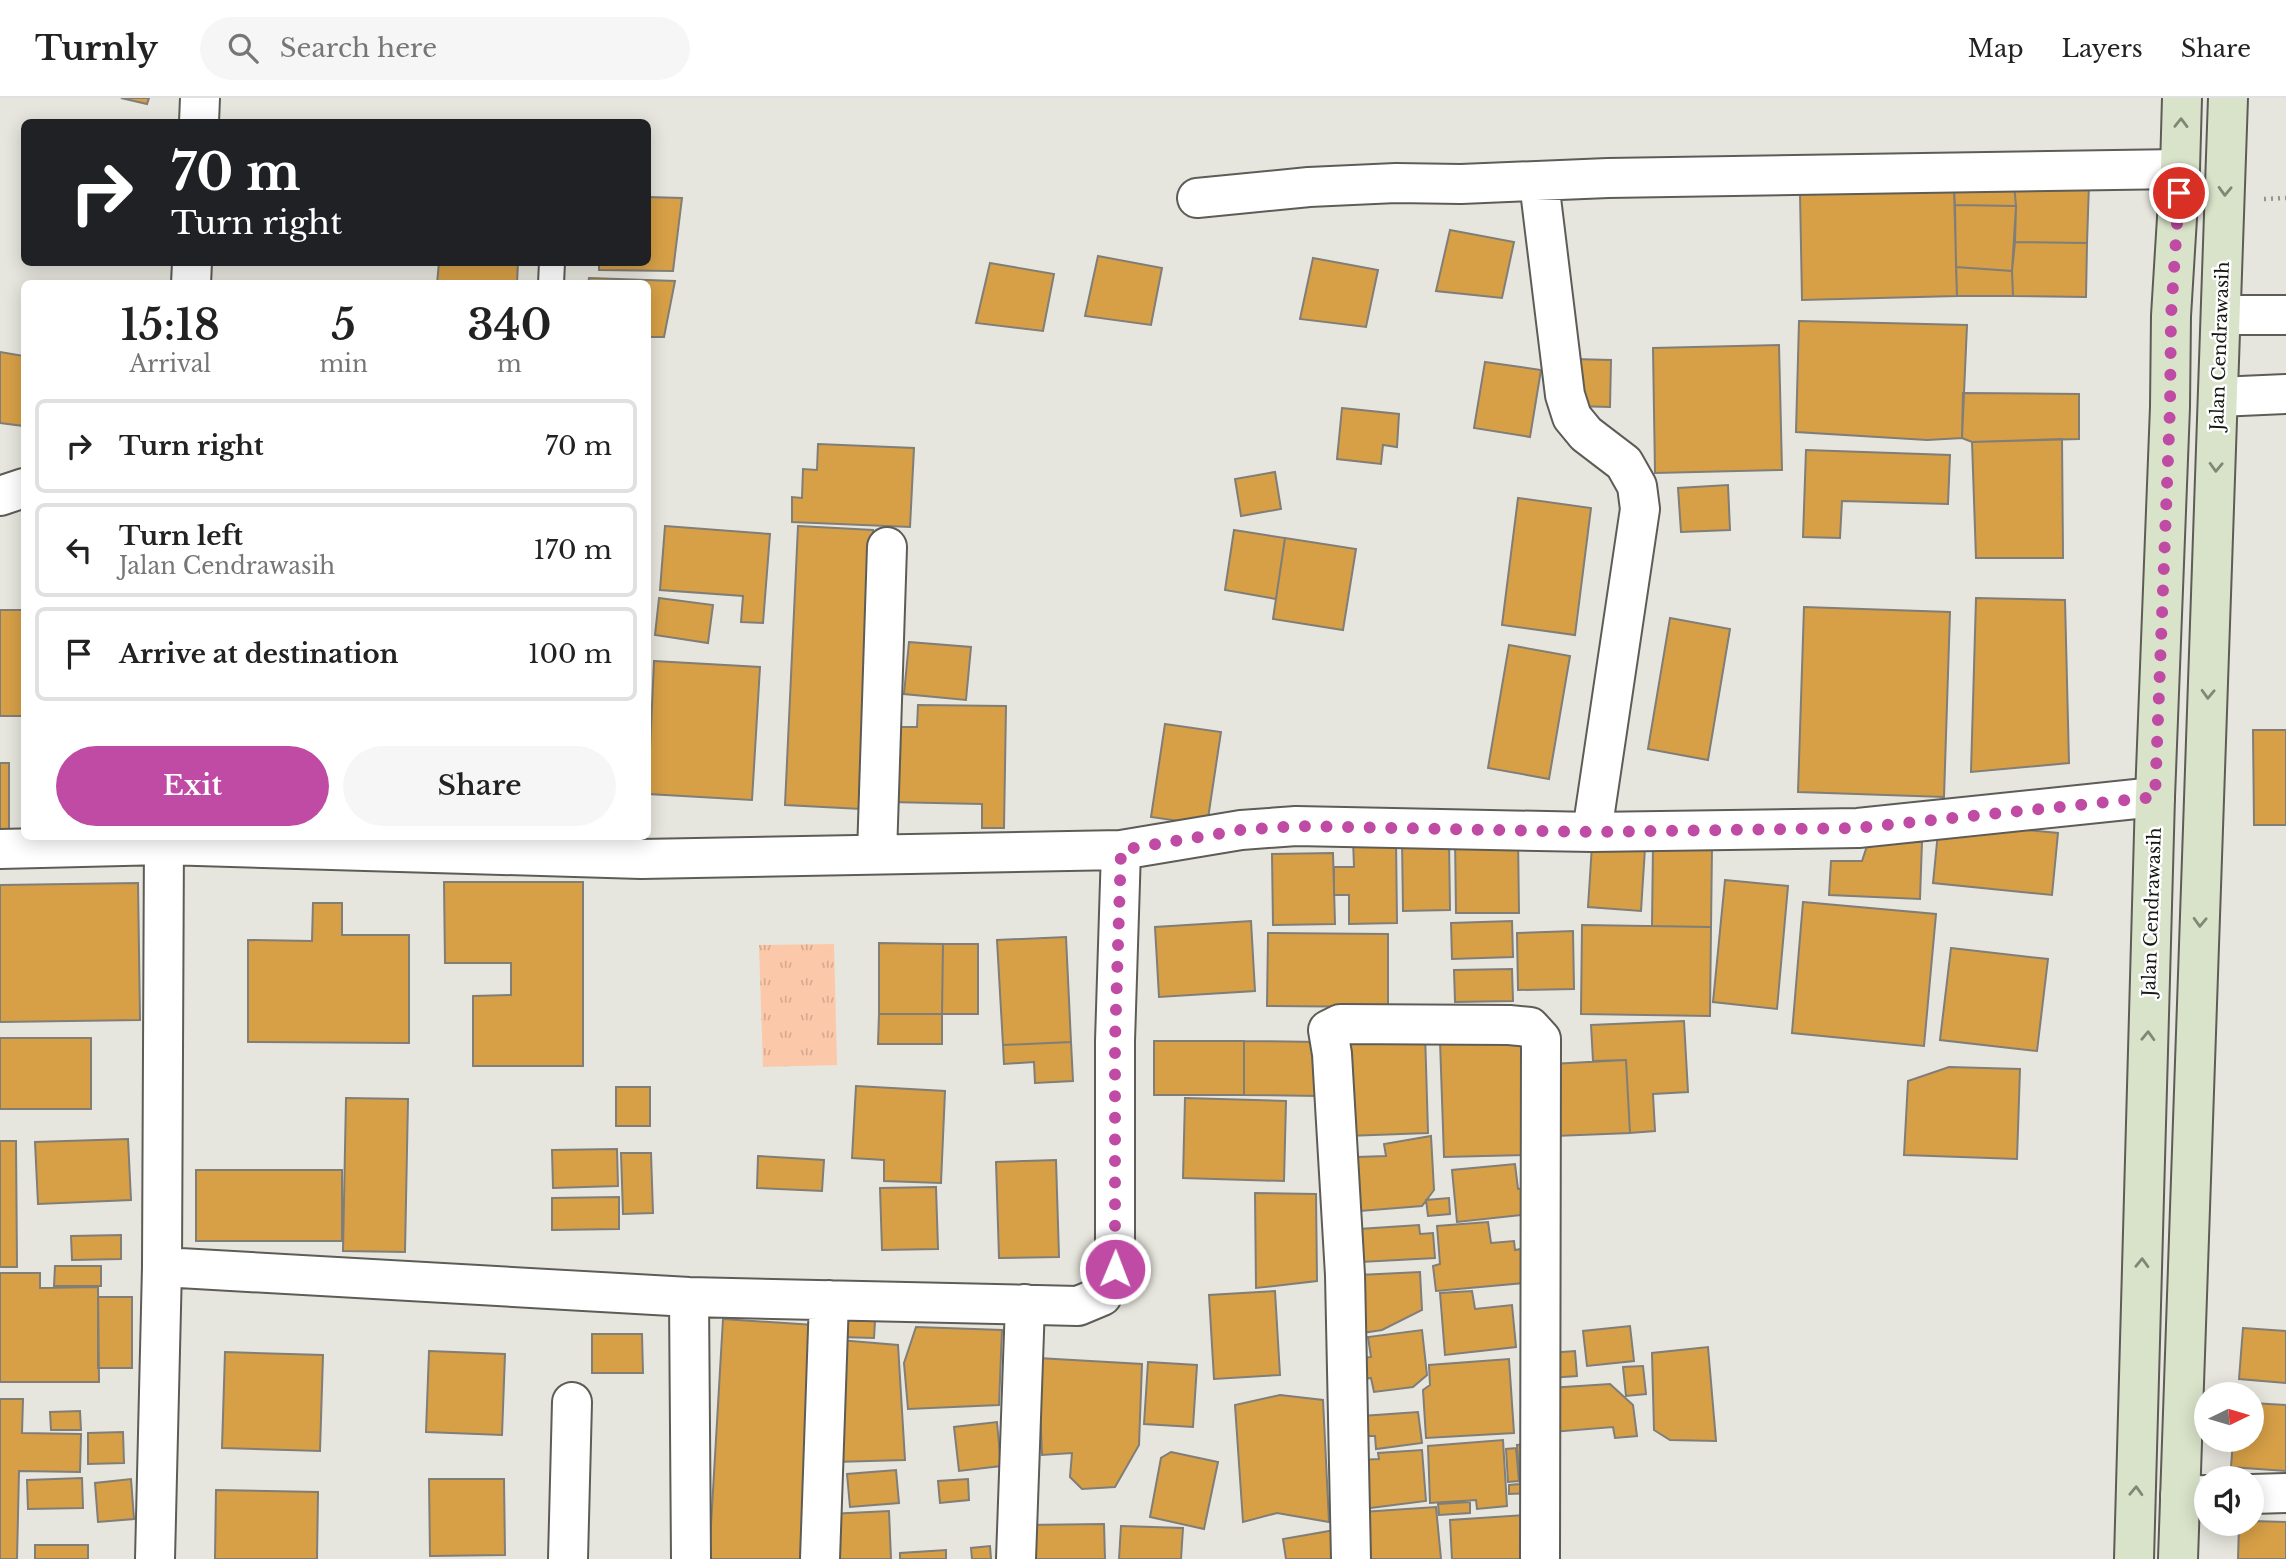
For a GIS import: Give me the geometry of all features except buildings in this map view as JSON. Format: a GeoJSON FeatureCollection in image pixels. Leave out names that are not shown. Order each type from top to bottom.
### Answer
{"type":"FeatureCollection","features":[{"type":"Feature","properties":{"kind":"main road","name":"Jalan Cendrawasih"},"geometry":{"type":"LineString","coordinates":[[2134,1559],[2155,797],[2171,316],[2182,98]]}},
{"type":"Feature","properties":{"kind":"main road","name":"Jalan Cendrawasih"},"geometry":{"type":"LineString","coordinates":[[2195,1466],[2218,397],[2228,98]]}},
{"type":"Feature","properties":{"kind":"main road","name":"Jalan Cendrawasih"},"geometry":{"type":"LineString","coordinates":[[2178,1559],[2194,1495]]}},
{"type":"Feature","properties":{"kind":"street"},"geometry":{"type":"LineString","coordinates":[[198,119],[200,98]]}},
{"type":"Feature","properties":{"kind":"street"},"geometry":{"type":"LineString","coordinates":[[1197,198],[1309,187],[1384,184],[2180,169]]}},
{"type":"Feature","properties":{"kind":"street"},"geometry":{"type":"LineString","coordinates":[[1539,182],[1565,395],[1572,418],[1587,434],[1624,463],[1637,486],[1640,509],[1592,832]]}},
{"type":"Feature","properties":{"kind":"street"},"geometry":{"type":"LineString","coordinates":[[2221,315],[2286,314]]}},
{"type":"Feature","properties":{"kind":"street"},"geometry":{"type":"LineString","coordinates":[[2218,397],[2286,394]]}},
{"type":"Feature","properties":{"kind":"street"},"geometry":{"type":"LineString","coordinates":[[0,496],[21,489]]}},
{"type":"Feature","properties":{"kind":"street"},"geometry":{"type":"LineString","coordinates":[[877,854],[887,547]]}},
{"type":"Feature","properties":{"kind":"street"},"geometry":{"type":"LineString","coordinates":[[0,849],[164,841],[877,854],[1121,850],[1241,830],[1296,826],[1592,832],[1857,828],[2155,797]]}},
{"type":"Feature","properties":{"kind":"street"},"geometry":{"type":"LineString","coordinates":[[155,1559],[162,1267],[164,841]]}},
{"type":"Feature","properties":{"kind":"street"},"geometry":{"type":"LineString","coordinates":[[162,1267],[689,1297],[1078,1306],[1102,1296],[1115,1269],[1115,1041],[1121,850]]}},
{"type":"Feature","properties":{"kind":"street"},"geometry":{"type":"LineString","coordinates":[[1351,1559],[1345,1275],[1332,1054],[1328,1030],[1340,1024],[1509,1025],[1530,1027],[1541,1039],[1541,1559]]}},
{"type":"Feature","properties":{"kind":"street"},"geometry":{"type":"LineString","coordinates":[[689,1297],[691,1559]]}},
{"type":"Feature","properties":{"kind":"street"},"geometry":{"type":"LineString","coordinates":[[820,1559],[829,1300]]}},
{"type":"Feature","properties":{"kind":"street"},"geometry":{"type":"LineString","coordinates":[[1016,1559],[1025,1304]]}},
{"type":"Feature","properties":{"kind":"street"},"geometry":{"type":"LineString","coordinates":[[568,1559],[572,1402]]}},
{"type":"Feature","properties":{"kind":"street"},"geometry":{"type":"LineString","coordinates":[[2264,1494],[2286,1493]]}},
{"type":"Feature","properties":{"kind":"green space"},"geometry":{"type":"Polygon","coordinates":[[[834,944],[837,1065],[763,1067],[759,945],[834,944]]]}},
{"type":"Feature","properties":{"kind":"route"},"geometry":{"type":"LineString","coordinates":[[1115,1269],[1115,1041],[1121,850],[1241,830],[1296,826],[1592,832],[1857,828],[2155,797],[2171,316],[2179,193]]}}]}
